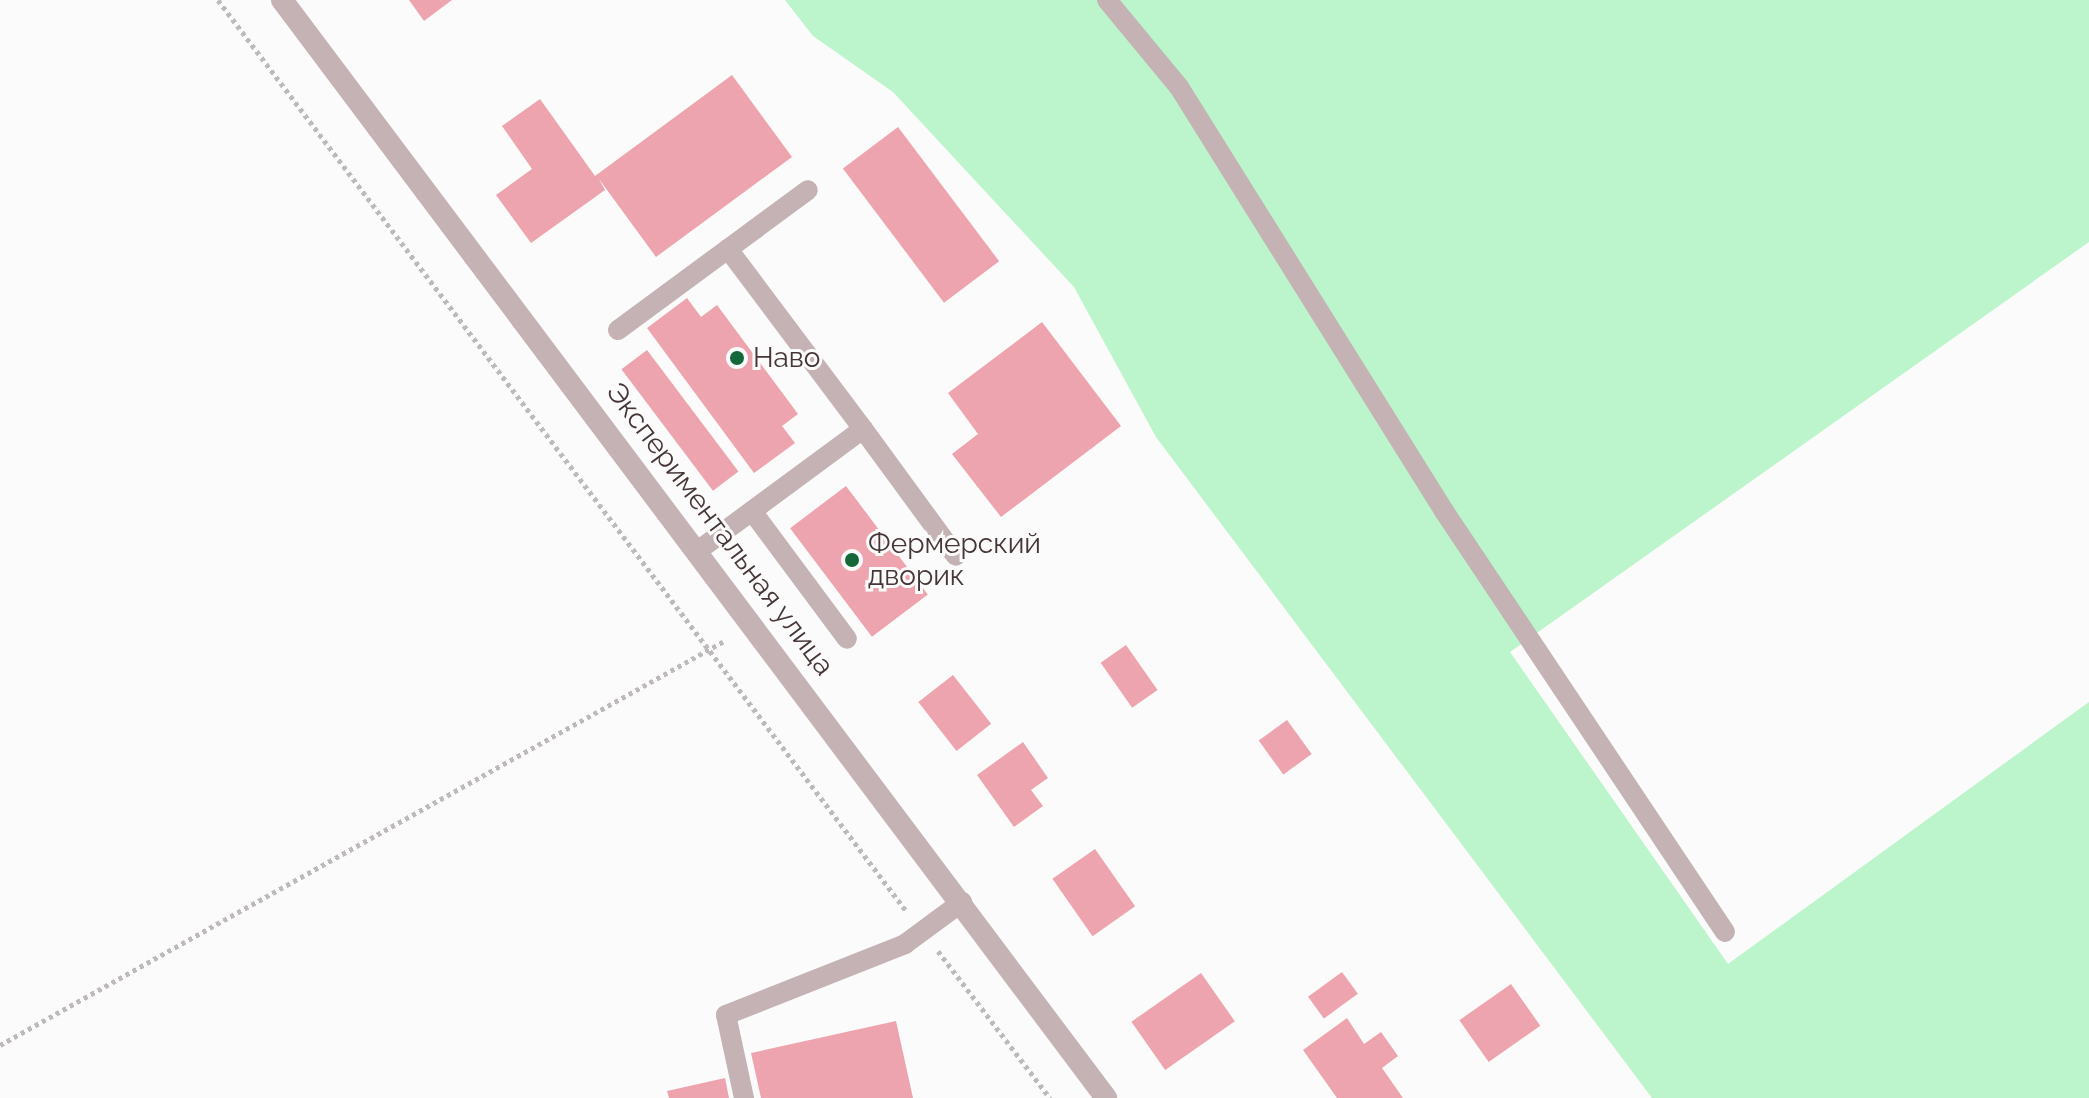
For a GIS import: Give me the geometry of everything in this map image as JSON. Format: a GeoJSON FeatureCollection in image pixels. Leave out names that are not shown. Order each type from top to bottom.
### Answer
{"type":"FeatureCollection","features":[{"type":"Feature","properties":{"kind":"street","name":"Экспериментальная улица"},"geometry":{"type":"LineString","coordinates":[[282,0],[699,550],[1106,1098]]}},
{"type":"Feature","properties":{"kind":"lane"},"geometry":{"type":"LineString","coordinates":[[1107,0],[1179,87],[1444,511],[1725,932]]}},
{"type":"Feature","properties":{"kind":"lane"},"geometry":{"type":"LineString","coordinates":[[618,330],[808,190]]}},
{"type":"Feature","properties":{"kind":"lane"},"geometry":{"type":"LineString","coordinates":[[728,249],[956,556]]}},
{"type":"Feature","properties":{"kind":"lane"},"geometry":{"type":"LineString","coordinates":[[699,550],[863,429]]}},
{"type":"Feature","properties":{"kind":"lane"},"geometry":{"type":"LineString","coordinates":[[752,511],[847,639]]}},
{"type":"Feature","properties":{"kind":"lane"},"geometry":{"type":"LineString","coordinates":[[744,1098],[726,1015],[922,931],[962,902]]}},
{"type":"Feature","properties":{"kind":"path"},"geometry":{"type":"LineString","coordinates":[[218,0],[708,653],[1050,1098]]}},
{"type":"Feature","properties":{"kind":"path"},"geometry":{"type":"LineString","coordinates":[[0,1045],[708,653],[753,622]]}},
{"type":"Feature","properties":{"kind":"green space"},"geometry":{"type":"Polygon","coordinates":[[[785,0],[2089,0],[2089,242],[1510,652],[1728,964],[2089,702],[2089,1098],[1652,1098],[1156,437],[1074,287],[893,92],[813,36],[785,0]]]}},
{"type":"Feature","properties":{"kind":"building"},"geometry":{"type":"Polygon","coordinates":[[[409,0],[452,0],[424,21],[409,0]]]}},
{"type":"Feature","properties":{"kind":"building"},"geometry":{"type":"Polygon","coordinates":[[[732,75],[792,157],[656,257],[599,179],[605,190],[531,243],[496,195],[532,169],[502,126],[540,99],[595,176],[732,75]]]}},
{"type":"Feature","properties":{"kind":"building"},"geometry":{"type":"Polygon","coordinates":[[[898,127],[999,261],[944,303],[843,169],[898,127]]]}},
{"type":"Feature","properties":{"kind":"building"},"geometry":{"type":"Polygon","coordinates":[[[687,298],[701,317],[717,305],[798,414],[782,426],[795,443],[754,473],[647,328],[687,298]]]}},
{"type":"Feature","properties":{"kind":"building"},"geometry":{"type":"Polygon","coordinates":[[[1042,322],[1121,426],[1001,517],[952,454],[978,434],[948,393],[1042,322]]]}},
{"type":"Feature","properties":{"kind":"building"},"geometry":{"type":"Polygon","coordinates":[[[647,350],[738,471],[713,491],[621,369],[647,350]]]}},
{"type":"Feature","properties":{"kind":"building"},"geometry":{"type":"Polygon","coordinates":[[[846,486],[928,595],[872,637],[790,528],[846,486]]]}},
{"type":"Feature","properties":{"kind":"building"},"geometry":{"type":"Polygon","coordinates":[[[1126,645],[1158,690],[1132,708],[1101,663],[1126,645]]]}},
{"type":"Feature","properties":{"kind":"building"},"geometry":{"type":"Polygon","coordinates":[[[953,675],[991,724],[956,751],[918,702],[953,675]]]}},
{"type":"Feature","properties":{"kind":"building"},"geometry":{"type":"Polygon","coordinates":[[[1287,720],[1312,754],[1283,775],[1259,741],[1287,720]]]}},
{"type":"Feature","properties":{"kind":"building"},"geometry":{"type":"Polygon","coordinates":[[[1023,742],[1048,778],[1031,790],[1043,806],[1014,827],[977,775],[1023,742]]]}},
{"type":"Feature","properties":{"kind":"building"},"geometry":{"type":"Polygon","coordinates":[[[1095,849],[1135,906],[1093,936],[1052,879],[1095,849]]]}},
{"type":"Feature","properties":{"kind":"building"},"geometry":{"type":"Polygon","coordinates":[[[1342,972],[1358,994],[1324,1019],[1308,997],[1342,972]]]}},
{"type":"Feature","properties":{"kind":"building"},"geometry":{"type":"Polygon","coordinates":[[[1201,973],[1235,1021],[1165,1070],[1131,1022],[1201,973]]]}},
{"type":"Feature","properties":{"kind":"building"},"geometry":{"type":"Polygon","coordinates":[[[1511,984],[1540,1026],[1489,1062],[1459,1020],[1511,984]]]}},
{"type":"Feature","properties":{"kind":"building"},"geometry":{"type":"Polygon","coordinates":[[[1347,1018],[1364,1044],[1381,1032],[1398,1056],[1382,1068],[1403,1098],[1337,1098],[1303,1050],[1347,1018]]]}},
{"type":"Feature","properties":{"kind":"building"},"geometry":{"type":"Polygon","coordinates":[[[896,1021],[913,1098],[761,1098],[751,1053],[896,1021]]]}},
{"type":"Feature","properties":{"kind":"building"},"geometry":{"type":"Polygon","coordinates":[[[725,1078],[729,1098],[669,1098],[667,1091],[725,1078]]]}},
{"type":"Feature","properties":{"kind":"place","name":"Наво"},"geometry":{"type":"Point","coordinates":[737,358]}},
{"type":"Feature","properties":{"kind":"place","name":"Фермерский дворик"},"geometry":{"type":"Point","coordinates":[852,560]}}]}
